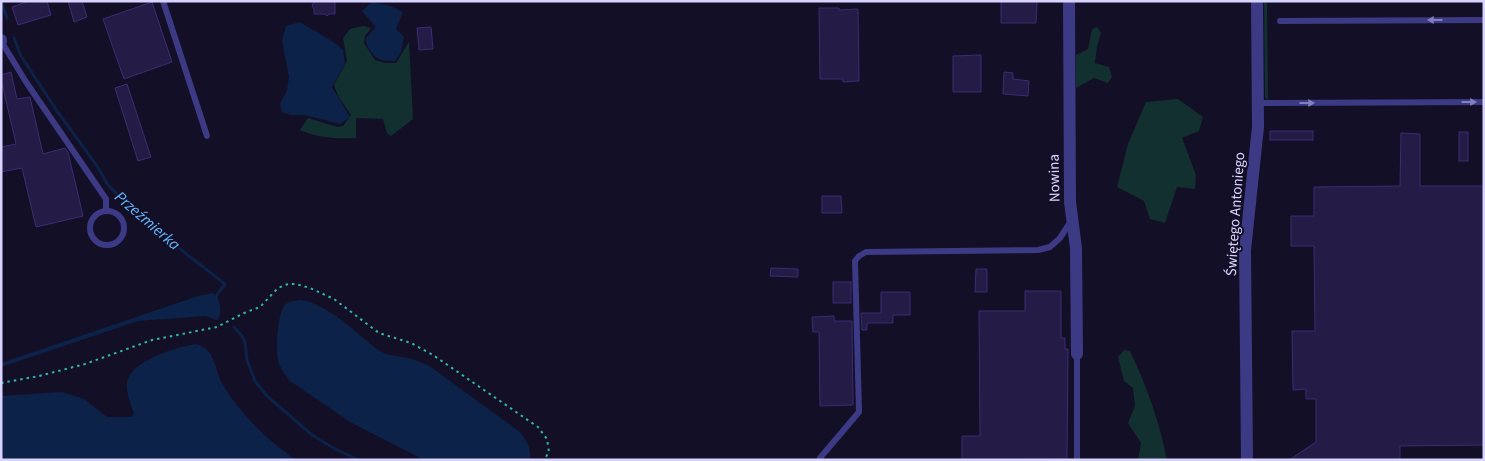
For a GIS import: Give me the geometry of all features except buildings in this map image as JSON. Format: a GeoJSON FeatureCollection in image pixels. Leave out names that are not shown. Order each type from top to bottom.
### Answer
{"type":"FeatureCollection","features":[{"type":"Feature","properties":{"kind":"street","name":"Nowina"},"geometry":{"type":"LineString","coordinates":[[1069,1],[1070,202],[1076,248],[1077,354]]}},
{"type":"Feature","properties":{"kind":"street","name":"Świętego Antoniego"},"geometry":{"type":"LineString","coordinates":[[1247,460],[1245,250],[1258,127],[1256,1]]}},
{"type":"Feature","properties":{"kind":"lane"},"geometry":{"type":"LineString","coordinates":[[163,1],[207,136]]}},
{"type":"Feature","properties":{"kind":"lane"},"geometry":{"type":"LineString","coordinates":[[1280,21],[1484,20]]}},
{"type":"Feature","properties":{"kind":"lane"},"geometry":{"type":"LineString","coordinates":[[1,40],[26,82],[106,199],[106,211]]}},
{"type":"Feature","properties":{"kind":"lane"},"geometry":{"type":"LineString","coordinates":[[1258,103],[1484,102]]}},
{"type":"Feature","properties":{"kind":"lane"},"geometry":{"type":"LineString","coordinates":[[106,211],[112,212],[121,218],[125,228],[124,234],[117,243],[106,246],[96,241],[90,231],[90,225],[96,215],[106,211]]}},
{"type":"Feature","properties":{"kind":"lane"},"geometry":{"type":"LineString","coordinates":[[820,458],[859,412],[855,262],[859,256],[866,252],[1038,250],[1050,247],[1060,238],[1072,220]]}},
{"type":"Feature","properties":{"kind":"lane"},"geometry":{"type":"LineString","coordinates":[[1077,354],[1077,460]]}},
{"type":"Feature","properties":{"kind":"path"},"geometry":{"type":"LineString","coordinates":[[1,383],[39,376],[85,364],[152,340],[217,328],[244,313],[260,307],[278,288],[288,284],[296,284],[334,299],[379,333],[412,344],[433,355],[491,394],[538,428],[547,439],[549,452],[544,460]]}},
{"type":"Feature","properties":{"kind":"green space"},"geometry":{"type":"Polygon","coordinates":[[[1264,1],[1267,1],[1268,100],[1265,97],[1264,1]]]}},
{"type":"Feature","properties":{"kind":"green space"},"geometry":{"type":"Polygon","coordinates":[[[363,26],[371,28],[365,36],[364,43],[375,60],[385,63],[396,63],[409,42],[413,119],[391,136],[387,133],[383,119],[356,118],[356,138],[327,137],[300,130],[308,118],[337,127],[343,126],[351,115],[338,96],[334,85],[347,61],[343,38],[350,29],[363,26]]]}},
{"type":"Feature","properties":{"kind":"green space"},"geometry":{"type":"Polygon","coordinates":[[[1097,27],[1101,33],[1095,63],[1109,67],[1112,77],[1108,83],[1094,78],[1076,88],[1076,55],[1088,49],[1092,29],[1097,27]]]}},
{"type":"Feature","properties":{"kind":"green space"},"geometry":{"type":"Polygon","coordinates":[[[1178,99],[1203,117],[1199,131],[1182,138],[1196,175],[1195,189],[1177,187],[1165,223],[1150,219],[1144,201],[1117,187],[1128,144],[1146,102],[1178,99]]]}},
{"type":"Feature","properties":{"kind":"green space"},"geometry":{"type":"Polygon","coordinates":[[[1124,350],[1130,351],[1142,378],[1156,417],[1167,460],[1138,460],[1141,443],[1128,423],[1135,406],[1133,388],[1124,381],[1118,357],[1124,350]]]}},
{"type":"Feature","properties":{"kind":"water"},"geometry":{"type":"Polygon","coordinates":[[[372,2],[391,6],[403,12],[396,29],[404,37],[401,52],[395,61],[379,59],[372,54],[367,45],[365,39],[376,27],[362,11],[372,2]]]}},
{"type":"Feature","properties":{"kind":"water"},"geometry":{"type":"Polygon","coordinates":[[[300,22],[343,50],[345,64],[332,87],[350,117],[340,124],[304,115],[291,115],[282,112],[280,104],[287,90],[289,77],[282,41],[286,26],[300,22]]]}},
{"type":"Feature","properties":{"kind":"water"},"geometry":{"type":"Polygon","coordinates":[[[213,293],[219,302],[220,308],[219,318],[216,320],[206,316],[138,321],[1,367],[1,363],[198,296],[213,293]]]}},
{"type":"Feature","properties":{"kind":"water"},"geometry":{"type":"Polygon","coordinates":[[[300,300],[310,302],[331,313],[378,350],[386,354],[412,359],[428,365],[520,432],[528,445],[530,460],[424,460],[350,422],[290,381],[281,369],[278,359],[279,325],[285,305],[300,300]]]}},
{"type":"Feature","properties":{"kind":"water"},"geometry":{"type":"Polygon","coordinates":[[[196,344],[202,346],[210,354],[222,383],[246,416],[275,444],[296,460],[1,460],[1,396],[62,392],[84,399],[107,417],[131,417],[134,414],[128,395],[127,383],[130,375],[136,368],[155,356],[196,344]]]}},
{"type":"Feature","properties":{"kind":"waterway","name":"Przeźmierka"},"geometry":{"type":"LineString","coordinates":[[1,1],[7,18]]}},
{"type":"Feature","properties":{"kind":"waterway","name":"Przeźmierka"},"geometry":{"type":"LineString","coordinates":[[14,38],[21,56],[57,111],[97,166],[108,185],[141,218],[225,284],[216,296],[217,300]]}},
{"type":"Feature","properties":{"kind":"waterway","name":"Przeźmierka"},"geometry":{"type":"LineString","coordinates":[[234,327],[245,342],[247,360],[255,381],[267,396],[312,435],[335,449],[359,460]]}}]}
